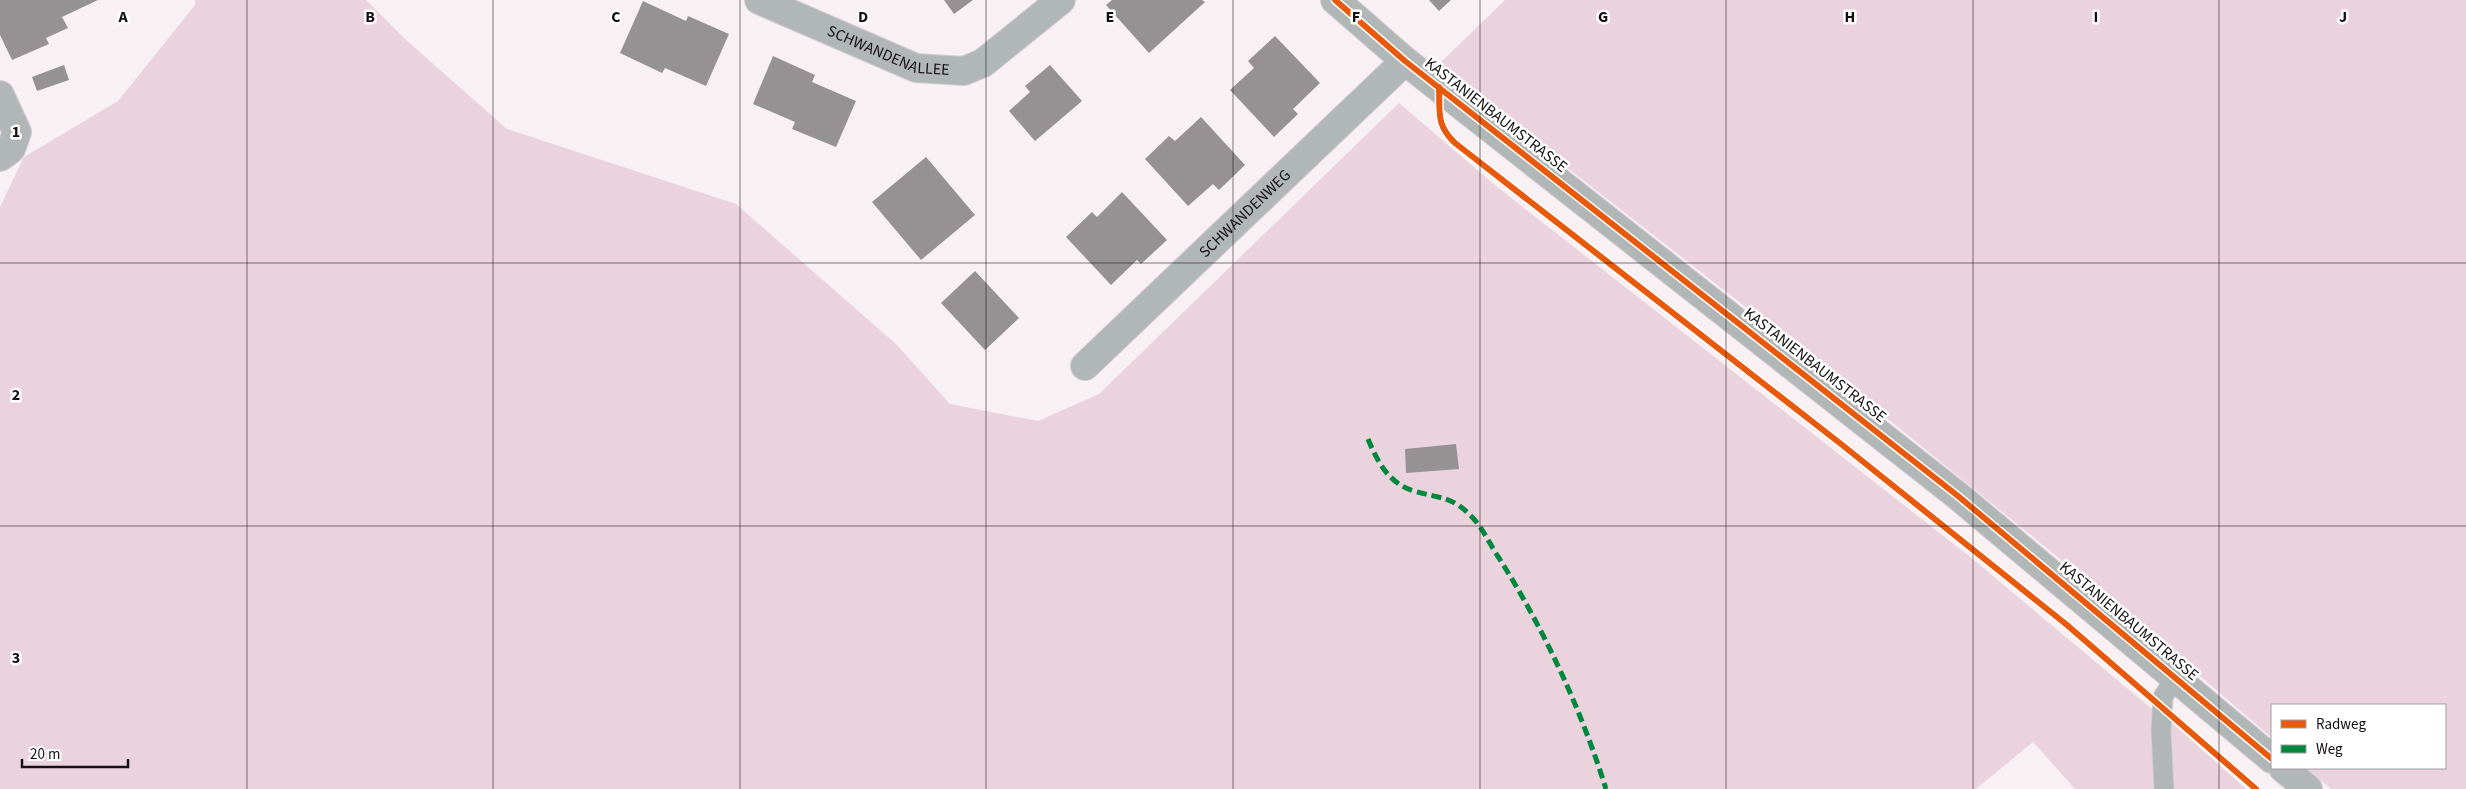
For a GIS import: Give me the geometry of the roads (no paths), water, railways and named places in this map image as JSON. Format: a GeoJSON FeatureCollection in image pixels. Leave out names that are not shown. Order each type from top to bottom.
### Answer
{"type":"FeatureCollection","features":[{"type":"Feature","properties":{"kind":"street","name":"SCHWANDENALLEE"},"geometry":{"type":"LineString","coordinates":[[759,0],[916,68],[964,71],[983,64],[1061,0]]}},
{"type":"Feature","properties":{"kind":"street","name":"KASTANIENBAUMSTRASSE"},"geometry":{"type":"LineString","coordinates":[[1334,0],[1405,61],[1958,496],[2271,758]]}},
{"type":"Feature","properties":{"kind":"street","name":"SCHWANDENWEG"},"geometry":{"type":"LineString","coordinates":[[1085,366],[1405,61]]}},
{"type":"Feature","properties":{"kind":"street"},"geometry":{"type":"LineString","coordinates":[[0,95],[17,132],[11,149],[0,157]]}},
{"type":"Feature","properties":{"kind":"street"},"geometry":{"type":"LineString","coordinates":[[2284,769],[2308,789]]}},
{"type":"Feature","properties":{"kind":"lane"},"geometry":{"type":"LineString","coordinates":[[2164,789],[2161,730],[2163,697],[2175,678]]}}]}
